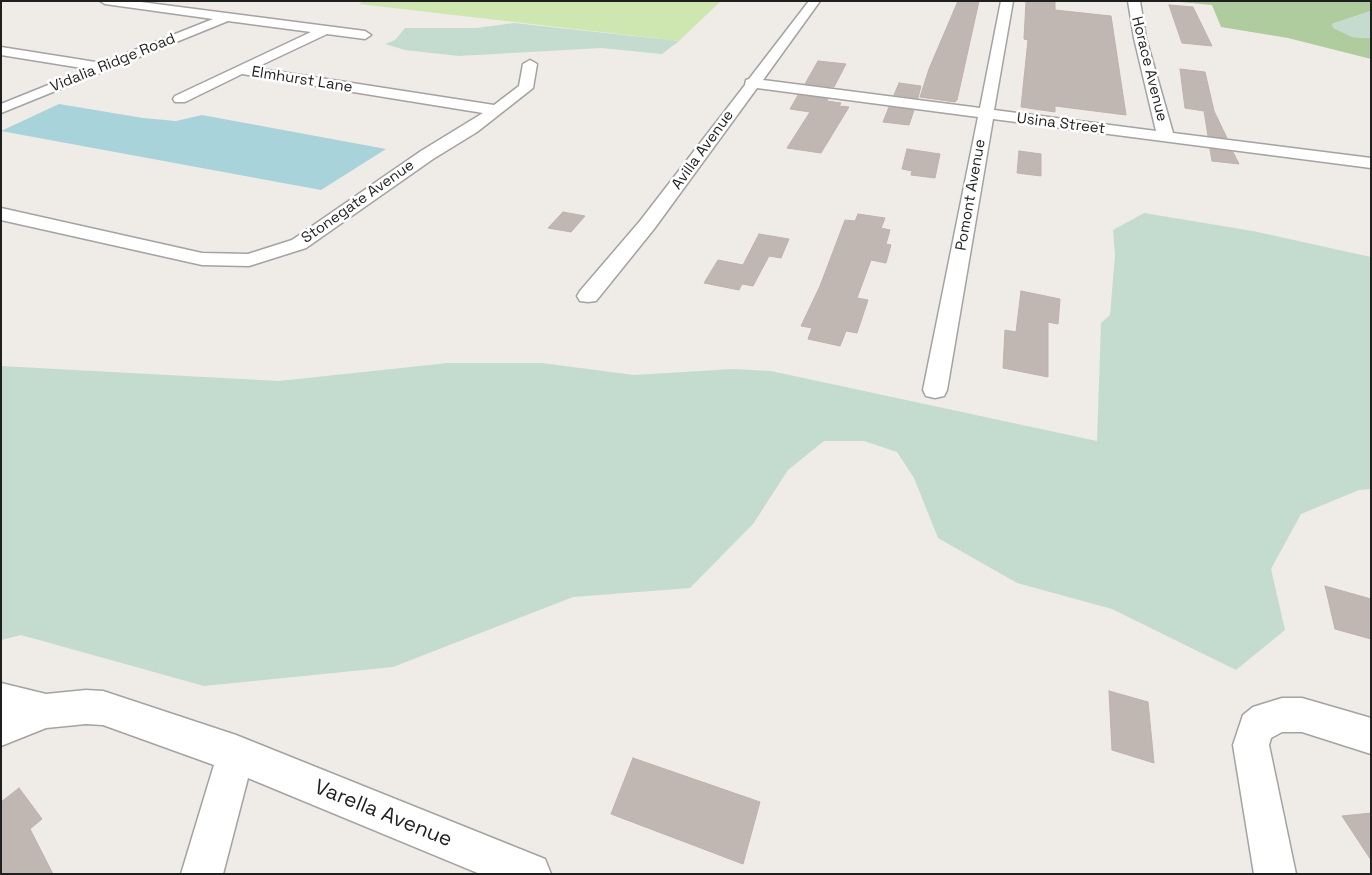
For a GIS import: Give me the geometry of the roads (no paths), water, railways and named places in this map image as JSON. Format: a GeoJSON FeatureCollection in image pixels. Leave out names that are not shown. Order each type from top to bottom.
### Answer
{"type":"FeatureCollection","features":[{"type":"Feature","properties":{"kind":"street"},"geometry":{"type":"LineString","coordinates":[[104,1],[365,35]]}},
{"type":"Feature","properties":{"kind":"street","name":"Avilla Avenue"},"geometry":{"type":"LineString","coordinates":[[588,296],[647,225],[815,1]]}},
{"type":"Feature","properties":{"kind":"street","name":"Pomont Avenue"},"geometry":{"type":"LineString","coordinates":[[935,390],[1007,1]]}},
{"type":"Feature","properties":{"kind":"street","name":"Horace Avenue"},"geometry":{"type":"LineString","coordinates":[[1134,1],[1140,38],[1166,137]]}},
{"type":"Feature","properties":{"kind":"street","name":"Vidalia Ridge Road"},"geometry":{"type":"LineString","coordinates":[[1,109],[226,18]]}},
{"type":"Feature","properties":{"kind":"street","name":"Elmhurst Lane"},"geometry":{"type":"LineString","coordinates":[[240,70],[325,30]]}},
{"type":"Feature","properties":{"kind":"street"},"geometry":{"type":"LineString","coordinates":[[1,51],[103,67]]}},
{"type":"Feature","properties":{"kind":"street","name":"Stonegate Avenue"},"geometry":{"type":"LineString","coordinates":[[1,214],[202,259],[249,260],[299,244],[426,155],[471,129],[526,88],[530,64]]}},
{"type":"Feature","properties":{"kind":"street"},"geometry":{"type":"LineString","coordinates":[[180,99],[240,70]]}},
{"type":"Feature","properties":{"kind":"street","name":"Elmhurst Lane"},"geometry":{"type":"LineString","coordinates":[[240,70],[496,110]]}},
{"type":"Feature","properties":{"kind":"street","name":"Usina Street"},"geometry":{"type":"LineString","coordinates":[[752,83],[1371,163]]}},
{"type":"Feature","properties":{"kind":"street"},"geometry":{"type":"LineString","coordinates":[[1,700],[46,711]]}},
{"type":"Feature","properties":{"kind":"street","name":"Varella Avenue"},"geometry":{"type":"LineString","coordinates":[[46,711],[86,706],[103,708],[236,754],[530,874]]}},
{"type":"Feature","properties":{"kind":"street"},"geometry":{"type":"LineString","coordinates":[[1,728],[46,711]]}},
{"type":"Feature","properties":{"kind":"street"},"geometry":{"type":"LineString","coordinates":[[1276,874],[1251,745],[1256,728],[1266,719],[1282,715],[1302,715],[1371,736]]}},
{"type":"Feature","properties":{"kind":"street"},"geometry":{"type":"LineString","coordinates":[[202,874],[236,754]]}},
{"type":"Feature","properties":{"kind":"water"},"geometry":{"type":"Polygon","coordinates":[[[59,104],[143,118],[176,121],[202,115],[386,149],[321,190],[1,131],[59,104]]]}}]}
